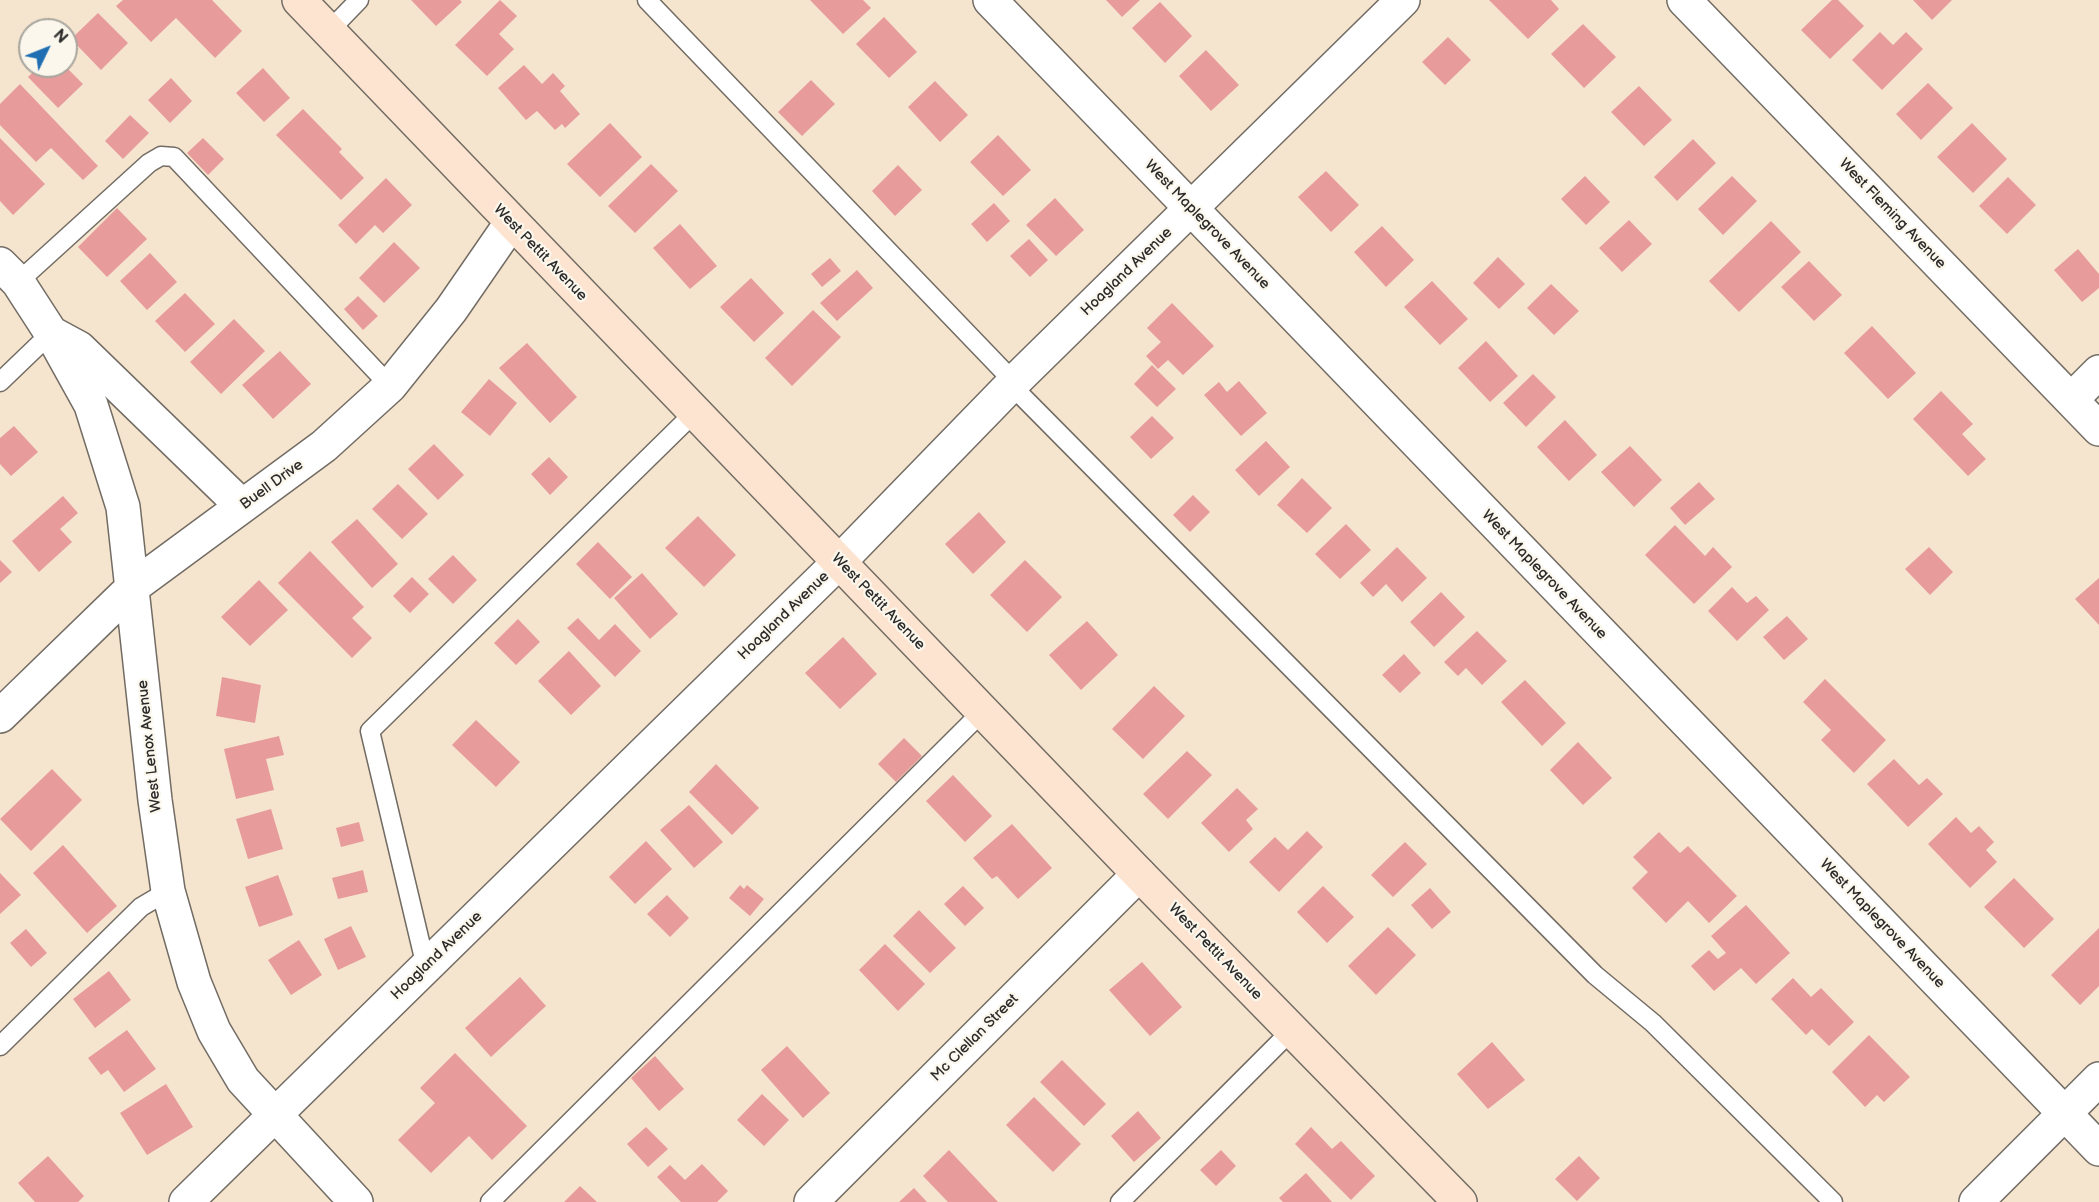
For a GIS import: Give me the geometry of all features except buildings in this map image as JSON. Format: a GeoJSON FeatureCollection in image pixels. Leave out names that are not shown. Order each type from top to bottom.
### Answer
{"type":"FeatureCollection","features":[{"type":"Feature","properties":{"kind":"street","name":"West Pettit Avenue"},"geometry":{"type":"LineString","coordinates":[[299,0],[1138,874],[1292,1030],[1449,1198]]}},
{"type":"Feature","properties":{"kind":"street","name":"West Maplegrove Avenue"},"geometry":{"type":"LineString","coordinates":[[990,0],[2099,1149]]}},
{"type":"Feature","properties":{"kind":"street","name":"Hoagland Avenue"},"geometry":{"type":"LineString","coordinates":[[186,1202],[840,561],[1014,382],[1403,0]]}},
{"type":"Feature","properties":{"kind":"street","name":"West Fleming Avenue"},"geometry":{"type":"LineString","coordinates":[[1684,0],[2099,429]]}},
{"type":"Feature","properties":{"kind":"street","name":"Buell Drive"},"geometry":{"type":"LineString","coordinates":[[0,716],[134,586],[324,446],[390,386],[451,310],[511,223]]}},
{"type":"Feature","properties":{"kind":"street","name":"West Lenox Avenue"},"geometry":{"type":"LineString","coordinates":[[9,273],[51,333],[91,405],[123,507],[134,586],[155,800],[168,891],[194,982],[214,1031],[243,1080],[356,1202]]}},
{"type":"Feature","properties":{"kind":"street"},"geometry":{"type":"LineString","coordinates":[[51,333],[80,348],[242,506]]}},
{"type":"Feature","properties":{"kind":"street"},"geometry":{"type":"LineString","coordinates":[[2072,400],[2099,372]]}},
{"type":"Feature","properties":{"kind":"street","name":"Mc Clellan Street"},"geometry":{"type":"LineString","coordinates":[[811,1202],[1138,874]]}},
{"type":"Feature","properties":{"kind":"street"},"geometry":{"type":"LineString","coordinates":[[1976,1202],[2099,1079]]}},
{"type":"Feature","properties":{"kind":"lane"},"geometry":{"type":"LineString","coordinates":[[329,31],[359,0]]}},
{"type":"Feature","properties":{"kind":"lane"},"geometry":{"type":"LineString","coordinates":[[647,0],[1014,382],[1014,388],[1595,975],[1653,1023],[1833,1202]]}},
{"type":"Feature","properties":{"kind":"lane"},"geometry":{"type":"LineString","coordinates":[[9,273],[149,164],[161,156],[174,157],[390,386]]}},
{"type":"Feature","properties":{"kind":"lane"},"geometry":{"type":"LineString","coordinates":[[0,382],[51,333]]}},
{"type":"Feature","properties":{"kind":"lane"},"geometry":{"type":"LineString","coordinates":[[426,967],[370,731],[694,412]]}},
{"type":"Feature","properties":{"kind":"lane"},"geometry":{"type":"LineString","coordinates":[[490,1202],[983,711]]}},
{"type":"Feature","properties":{"kind":"lane"},"geometry":{"type":"LineString","coordinates":[[0,1046],[141,907],[168,891]]}},
{"type":"Feature","properties":{"kind":"lane"},"geometry":{"type":"LineString","coordinates":[[1120,1202],[1292,1030]]}}]}
